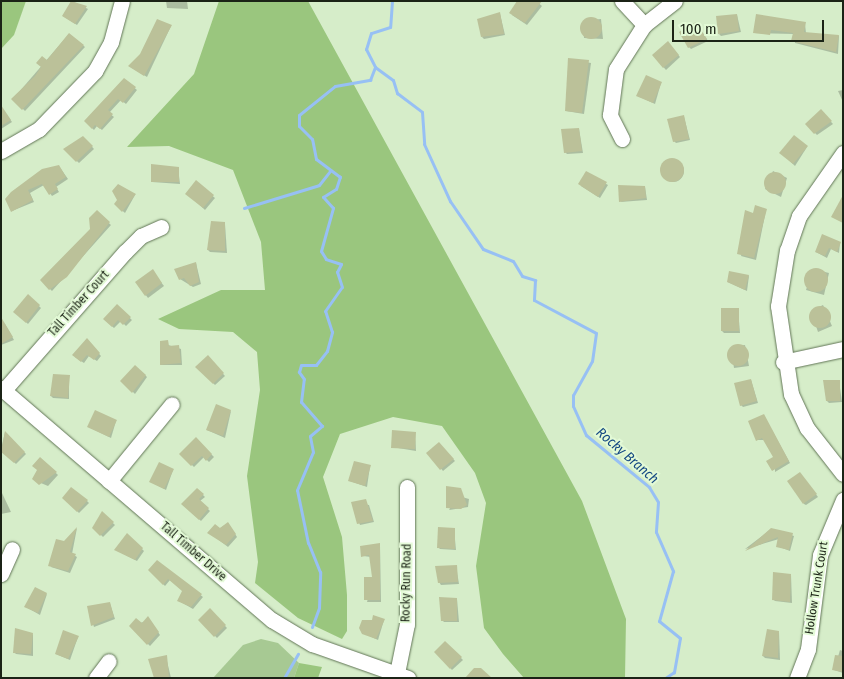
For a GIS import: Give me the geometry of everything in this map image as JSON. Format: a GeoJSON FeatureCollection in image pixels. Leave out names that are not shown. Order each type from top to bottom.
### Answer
{"type":"FeatureCollection","features":[{"type":"Feature","properties":{"kind":"street"},"geometry":{"type":"LineString","coordinates":[[1,151],[39,129],[95,71],[111,42],[122,1]]}},
{"type":"Feature","properties":{"kind":"street"},"geometry":{"type":"LineString","coordinates":[[622,1],[644,25]]}},
{"type":"Feature","properties":{"kind":"street"},"geometry":{"type":"LineString","coordinates":[[622,140],[611,124],[612,85],[623,53],[644,25],[675,1]]}},
{"type":"Feature","properties":{"kind":"street"},"geometry":{"type":"LineString","coordinates":[[843,153],[808,199],[787,250],[778,294],[783,362],[807,428],[843,474]]}},
{"type":"Feature","properties":{"kind":"street","name":"Tall Timber Court"},"geometry":{"type":"LineString","coordinates":[[2,389],[125,252],[141,236],[162,228]]}},
{"type":"Feature","properties":{"kind":"street"},"geometry":{"type":"LineString","coordinates":[[783,362],[843,349]]}},
{"type":"Feature","properties":{"kind":"street","name":"Tall Timber Drive"},"geometry":{"type":"LineString","coordinates":[[2,389],[291,633],[400,676]]}},
{"type":"Feature","properties":{"kind":"street"},"geometry":{"type":"LineString","coordinates":[[109,481],[172,404]]}},
{"type":"Feature","properties":{"kind":"street","name":"Rocky Run Road"},"geometry":{"type":"LineString","coordinates":[[400,676],[408,624],[407,488]]}},
{"type":"Feature","properties":{"kind":"street","name":"Hollow Trunk Court"},"geometry":{"type":"LineString","coordinates":[[797,678],[808,649],[820,555],[843,500]]}},
{"type":"Feature","properties":{"kind":"street"},"geometry":{"type":"LineString","coordinates":[[1,574],[12,549]]}},
{"type":"Feature","properties":{"kind":"street"},"geometry":{"type":"LineString","coordinates":[[96,678],[109,661]]}},
{"type":"Feature","properties":{"kind":"green space"},"geometry":{"type":"Polygon","coordinates":[[[1,1],[26,1],[14,35],[1,49],[1,1]]]}},
{"type":"Feature","properties":{"kind":"green space"},"geometry":{"type":"Polygon","coordinates":[[[219,1],[308,1],[582,501],[626,619],[625,678],[524,678],[484,628],[476,566],[486,503],[475,473],[442,426],[393,417],[340,434],[323,477],[342,537],[347,595],[347,631],[342,639],[298,618],[255,583],[258,562],[247,476],[260,390],[257,352],[233,332],[179,329],[158,319],[221,290],[265,290],[261,242],[233,170],[169,146],[127,147],[194,74],[219,1]]]}},
{"type":"Feature","properties":{"kind":"green space"},"geometry":{"type":"Polygon","coordinates":[[[261,639],[278,643],[299,663],[294,678],[213,678],[243,645],[261,639]]]}},
{"type":"Feature","properties":{"kind":"green space"},"geometry":{"type":"Polygon","coordinates":[[[299,663],[322,667],[318,678],[294,678],[299,663]]]}},
{"type":"Feature","properties":{"kind":"building"},"geometry":{"type":"Polygon","coordinates":[[[71,1],[87,6],[75,24],[62,16],[71,1]]]}},
{"type":"Feature","properties":{"kind":"building"},"geometry":{"type":"Polygon","coordinates":[[[517,1],[542,1],[525,23],[509,13],[517,1]]]}},
{"type":"Feature","properties":{"kind":"building"},"geometry":{"type":"Polygon","coordinates":[[[500,12],[504,34],[481,37],[477,19],[500,12]]]}},
{"type":"Feature","properties":{"kind":"building"},"geometry":{"type":"Polygon","coordinates":[[[737,14],[739,31],[718,34],[716,16],[737,14]]]}},
{"type":"Feature","properties":{"kind":"building"},"geometry":{"type":"Polygon","coordinates":[[[756,14],[806,22],[804,32],[839,35],[836,52],[791,41],[793,33],[771,30],[770,35],[753,33],[756,14]]]}},
{"type":"Feature","properties":{"kind":"building"},"geometry":{"type":"Polygon","coordinates":[[[591,17],[599,20],[602,28],[599,36],[591,39],[583,36],[580,28],[583,20],[591,17]]]}},
{"type":"Feature","properties":{"kind":"building"},"geometry":{"type":"Polygon","coordinates":[[[157,19],[172,25],[144,76],[128,66],[140,54],[157,19]]]}},
{"type":"Feature","properties":{"kind":"building"},"geometry":{"type":"Polygon","coordinates":[[[696,22],[707,39],[688,48],[679,32],[696,22]]]}},
{"type":"Feature","properties":{"kind":"building"},"geometry":{"type":"Polygon","coordinates":[[[69,33],[84,45],[22,110],[11,99],[35,76],[41,67],[36,63],[42,56],[47,60],[69,33]]]}},
{"type":"Feature","properties":{"kind":"building"},"geometry":{"type":"Polygon","coordinates":[[[668,41],[679,55],[663,68],[652,55],[668,41]]]}},
{"type":"Feature","properties":{"kind":"building"},"geometry":{"type":"Polygon","coordinates":[[[568,58],[589,60],[582,113],[565,111],[568,58]]]}},
{"type":"Feature","properties":{"kind":"building"},"geometry":{"type":"Polygon","coordinates":[[[646,75],[662,82],[653,103],[636,96],[646,75]]]}},
{"type":"Feature","properties":{"kind":"building"},"geometry":{"type":"Polygon","coordinates":[[[124,78],[136,87],[123,103],[118,99],[108,110],[113,114],[100,129],[95,125],[92,129],[84,121],[124,78]]]}},
{"type":"Feature","properties":{"kind":"building"},"geometry":{"type":"Polygon","coordinates":[[[1,105],[11,120],[1,126],[1,105]]]}},
{"type":"Feature","properties":{"kind":"building"},"geometry":{"type":"Polygon","coordinates":[[[821,109],[832,121],[814,134],[805,124],[821,109]]]}},
{"type":"Feature","properties":{"kind":"building"},"geometry":{"type":"Polygon","coordinates":[[[684,115],[689,139],[673,142],[667,119],[684,115]]]}},
{"type":"Feature","properties":{"kind":"building"},"geometry":{"type":"Polygon","coordinates":[[[579,128],[582,151],[564,153],[561,129],[579,128]]]}},
{"type":"Feature","properties":{"kind":"building"},"geometry":{"type":"Polygon","coordinates":[[[794,135],[808,146],[793,164],[779,153],[794,135]]]}},
{"type":"Feature","properties":{"kind":"building"},"geometry":{"type":"Polygon","coordinates":[[[83,136],[93,146],[76,162],[63,149],[83,136]]]}},
{"type":"Feature","properties":{"kind":"building"},"geometry":{"type":"Polygon","coordinates":[[[672,158],[680,162],[684,170],[680,178],[672,182],[664,178],[660,170],[664,162],[672,158]]]}},
{"type":"Feature","properties":{"kind":"building"},"geometry":{"type":"Polygon","coordinates":[[[151,164],[179,167],[179,182],[151,182],[151,164]]]}},
{"type":"Feature","properties":{"kind":"building"},"geometry":{"type":"Polygon","coordinates":[[[59,165],[66,177],[55,184],[58,189],[49,195],[42,184],[28,190],[33,200],[11,212],[5,199],[11,192],[42,169],[59,165]]]}},
{"type":"Feature","properties":{"kind":"building"},"geometry":{"type":"Polygon","coordinates":[[[586,171],[607,182],[598,197],[578,184],[586,171]]]}},
{"type":"Feature","properties":{"kind":"building"},"geometry":{"type":"Polygon","coordinates":[[[775,172],[783,175],[786,183],[783,191],[775,194],[767,191],[764,183],[767,175],[775,172]]]}},
{"type":"Feature","properties":{"kind":"building"},"geometry":{"type":"Polygon","coordinates":[[[196,180],[214,195],[203,208],[185,194],[196,180]]]}},
{"type":"Feature","properties":{"kind":"building"},"geometry":{"type":"Polygon","coordinates":[[[118,184],[136,194],[122,212],[114,204],[117,200],[112,191],[118,184]]]}},
{"type":"Feature","properties":{"kind":"building"},"geometry":{"type":"Polygon","coordinates":[[[618,185],[645,186],[646,198],[619,202],[618,185]]]}},
{"type":"Feature","properties":{"kind":"building"},"geometry":{"type":"Polygon","coordinates":[[[843,195],[843,223],[831,217],[843,195]]]}},
{"type":"Feature","properties":{"kind":"building"},"geometry":{"type":"Polygon","coordinates":[[[755,205],[767,209],[754,258],[737,254],[745,210],[753,213],[755,205]]]}},
{"type":"Feature","properties":{"kind":"building"},"geometry":{"type":"Polygon","coordinates":[[[97,210],[110,222],[67,277],[49,290],[40,280],[90,229],[89,218],[97,210]]]}},
{"type":"Feature","properties":{"kind":"building"},"geometry":{"type":"Polygon","coordinates":[[[211,221],[225,222],[225,251],[207,250],[211,221]]]}},
{"type":"Feature","properties":{"kind":"building"},"geometry":{"type":"Polygon","coordinates":[[[822,234],[841,242],[837,252],[829,248],[825,256],[815,252],[822,234]]]}},
{"type":"Feature","properties":{"kind":"building"},"geometry":{"type":"Polygon","coordinates":[[[196,262],[199,282],[190,286],[184,278],[179,280],[174,269],[196,262]]]}},
{"type":"Feature","properties":{"kind":"building"},"geometry":{"type":"Polygon","coordinates":[[[816,268],[824,272],[828,280],[824,288],[816,292],[808,288],[804,280],[808,272],[816,268]]]}},
{"type":"Feature","properties":{"kind":"building"},"geometry":{"type":"Polygon","coordinates":[[[153,269],[162,283],[145,296],[135,282],[153,269]]]}},
{"type":"Feature","properties":{"kind":"building"},"geometry":{"type":"Polygon","coordinates":[[[729,271],[749,275],[745,290],[727,282],[729,271]]]}},
{"type":"Feature","properties":{"kind":"building"},"geometry":{"type":"Polygon","coordinates":[[[28,294],[40,305],[26,323],[13,312],[28,294]]]}},
{"type":"Feature","properties":{"kind":"building"},"geometry":{"type":"Polygon","coordinates":[[[117,304],[131,317],[123,325],[118,320],[112,327],[103,319],[117,304]]]}},
{"type":"Feature","properties":{"kind":"building"},"geometry":{"type":"Polygon","coordinates":[[[820,306],[828,309],[831,317],[828,325],[820,328],[812,325],[809,317],[812,309],[820,306]]]}},
{"type":"Feature","properties":{"kind":"building"},"geometry":{"type":"Polygon","coordinates":[[[721,308],[739,308],[739,331],[721,331],[721,308]]]}},
{"type":"Feature","properties":{"kind":"building"},"geometry":{"type":"Polygon","coordinates":[[[1,317],[13,337],[1,344],[1,317]]]}},
{"type":"Feature","properties":{"kind":"building"},"geometry":{"type":"Polygon","coordinates":[[[87,338],[100,353],[94,360],[87,355],[81,362],[72,355],[87,338]]]}},
{"type":"Feature","properties":{"kind":"building"},"geometry":{"type":"Polygon","coordinates":[[[168,340],[169,346],[179,345],[181,363],[160,365],[160,341],[168,340]]]}},
{"type":"Feature","properties":{"kind":"building"},"geometry":{"type":"Polygon","coordinates":[[[738,344],[746,347],[749,355],[746,363],[738,366],[730,363],[727,355],[730,347],[738,344]]]}},
{"type":"Feature","properties":{"kind":"building"},"geometry":{"type":"Polygon","coordinates":[[[208,355],[224,373],[213,384],[195,367],[208,355]]]}},
{"type":"Feature","properties":{"kind":"building"},"geometry":{"type":"Polygon","coordinates":[[[135,365],[146,375],[132,393],[120,381],[135,365]]]}},
{"type":"Feature","properties":{"kind":"building"},"geometry":{"type":"Polygon","coordinates":[[[53,374],[70,375],[68,398],[50,396],[53,374]]]}},
{"type":"Feature","properties":{"kind":"building"},"geometry":{"type":"Polygon","coordinates":[[[751,379],[757,401],[740,406],[734,383],[751,379]]]}},
{"type":"Feature","properties":{"kind":"building"},"geometry":{"type":"Polygon","coordinates":[[[823,380],[840,380],[840,401],[826,401],[823,380]]]}},
{"type":"Feature","properties":{"kind":"building"},"geometry":{"type":"Polygon","coordinates":[[[216,404],[231,410],[223,436],[206,430],[216,404]]]}},
{"type":"Feature","properties":{"kind":"building"},"geometry":{"type":"Polygon","coordinates":[[[95,410],[117,420],[109,437],[87,427],[95,410]]]}},
{"type":"Feature","properties":{"kind":"building"},"geometry":{"type":"Polygon","coordinates":[[[764,414],[789,461],[772,471],[766,461],[773,457],[762,438],[756,441],[748,421],[764,414]]]}},
{"type":"Feature","properties":{"kind":"building"},"geometry":{"type":"Polygon","coordinates":[[[392,430],[416,432],[415,449],[391,448],[392,430]]]}},
{"type":"Feature","properties":{"kind":"building"},"geometry":{"type":"Polygon","coordinates":[[[5,431],[25,452],[14,463],[1,452],[5,431]]]}},
{"type":"Feature","properties":{"kind":"building"},"geometry":{"type":"Polygon","coordinates":[[[196,437],[212,454],[206,461],[202,456],[191,466],[179,454],[196,437]]]}},
{"type":"Feature","properties":{"kind":"building"},"geometry":{"type":"Polygon","coordinates":[[[439,442],[454,459],[440,470],[426,453],[439,442]]]}},
{"type":"Feature","properties":{"kind":"building"},"geometry":{"type":"Polygon","coordinates":[[[40,457],[57,472],[39,485],[32,479],[37,470],[32,466],[40,457]]]}},
{"type":"Feature","properties":{"kind":"building"},"geometry":{"type":"Polygon","coordinates":[[[354,461],[371,465],[365,486],[348,481],[354,461]]]}},
{"type":"Feature","properties":{"kind":"building"},"geometry":{"type":"Polygon","coordinates":[[[159,462],[174,469],[164,489],[149,482],[159,462]]]}},
{"type":"Feature","properties":{"kind":"building"},"geometry":{"type":"Polygon","coordinates":[[[800,472],[817,494],[803,504],[787,481],[800,472]]]}},
{"type":"Feature","properties":{"kind":"building"},"geometry":{"type":"Polygon","coordinates":[[[446,486],[461,488],[467,505],[461,509],[446,508],[446,486]]]}},
{"type":"Feature","properties":{"kind":"building"},"geometry":{"type":"Polygon","coordinates":[[[71,487],[88,500],[77,512],[62,498],[71,487]]]}},
{"type":"Feature","properties":{"kind":"building"},"geometry":{"type":"Polygon","coordinates":[[[197,488],[204,494],[199,499],[209,508],[199,520],[181,504],[197,488]]]}},
{"type":"Feature","properties":{"kind":"building"},"geometry":{"type":"Polygon","coordinates":[[[366,499],[373,521],[357,524],[351,502],[366,499]]]}},
{"type":"Feature","properties":{"kind":"building"},"geometry":{"type":"Polygon","coordinates":[[[102,511],[114,522],[100,536],[92,528],[102,511]]]}},
{"type":"Feature","properties":{"kind":"building"},"geometry":{"type":"Polygon","coordinates":[[[228,522],[236,534],[226,545],[207,533],[215,524],[220,528],[228,522]]]}},
{"type":"Feature","properties":{"kind":"building"},"geometry":{"type":"Polygon","coordinates":[[[77,527],[70,552],[76,554],[68,571],[48,566],[56,539],[64,541],[77,527]]]}},
{"type":"Feature","properties":{"kind":"building"},"geometry":{"type":"Polygon","coordinates":[[[438,527],[455,528],[455,549],[437,548],[438,527]]]}},
{"type":"Feature","properties":{"kind":"building"},"geometry":{"type":"Polygon","coordinates":[[[771,528],[793,533],[789,550],[776,547],[778,537],[745,551],[771,528]]]}},
{"type":"Feature","properties":{"kind":"building"},"geometry":{"type":"Polygon","coordinates":[[[127,533],[143,548],[135,560],[114,550],[127,533]]]}},
{"type":"Feature","properties":{"kind":"building"},"geometry":{"type":"Polygon","coordinates":[[[380,543],[380,600],[364,600],[364,577],[372,577],[369,555],[361,557],[360,546],[380,543]]]}},
{"type":"Feature","properties":{"kind":"building"},"geometry":{"type":"Polygon","coordinates":[[[157,560],[202,594],[191,607],[177,601],[182,591],[168,579],[163,585],[148,570],[157,560]]]}},
{"type":"Feature","properties":{"kind":"building"},"geometry":{"type":"Polygon","coordinates":[[[457,565],[458,582],[438,583],[435,566],[457,565]]]}},
{"type":"Feature","properties":{"kind":"building"},"geometry":{"type":"Polygon","coordinates":[[[773,572],[791,574],[790,602],[772,600],[773,572]]]}},
{"type":"Feature","properties":{"kind":"building"},"geometry":{"type":"Polygon","coordinates":[[[35,587],[47,593],[38,613],[24,607],[35,587]]]}},
{"type":"Feature","properties":{"kind":"building"},"geometry":{"type":"Polygon","coordinates":[[[439,597],[457,598],[457,621],[441,621],[439,597]]]}},
{"type":"Feature","properties":{"kind":"building"},"geometry":{"type":"Polygon","coordinates":[[[110,602],[114,617],[91,626],[87,606],[110,602]]]}},
{"type":"Feature","properties":{"kind":"building"},"geometry":{"type":"Polygon","coordinates":[[[210,608],[226,625],[214,637],[198,620],[210,608]]]}},
{"type":"Feature","properties":{"kind":"building"},"geometry":{"type":"Polygon","coordinates":[[[373,615],[385,619],[376,639],[362,634],[359,628],[362,620],[372,620],[373,615]]]}},
{"type":"Feature","properties":{"kind":"building"},"geometry":{"type":"Polygon","coordinates":[[[148,616],[159,632],[147,645],[129,626],[136,618],[142,623],[148,616]]]}},
{"type":"Feature","properties":{"kind":"building"},"geometry":{"type":"Polygon","coordinates":[[[15,628],[33,633],[31,654],[13,653],[15,628]]]}},
{"type":"Feature","properties":{"kind":"building"},"geometry":{"type":"Polygon","coordinates":[[[767,629],[779,631],[778,658],[762,656],[767,629]]]}},
{"type":"Feature","properties":{"kind":"building"},"geometry":{"type":"Polygon","coordinates":[[[63,630],[79,636],[68,659],[55,654],[63,630]]]}},
{"type":"Feature","properties":{"kind":"building"},"geometry":{"type":"Polygon","coordinates":[[[445,641],[462,657],[450,669],[434,652],[445,641]]]}},
{"type":"Feature","properties":{"kind":"building"},"geometry":{"type":"Polygon","coordinates":[[[167,655],[169,678],[154,678],[148,659],[167,655]]]}},
{"type":"Feature","properties":{"kind":"building"},"geometry":{"type":"Polygon","coordinates":[[[835,655],[843,656],[843,672],[832,670],[835,655]]]}},
{"type":"Feature","properties":{"kind":"building"},"geometry":{"type":"Polygon","coordinates":[[[474,668],[481,668],[492,678],[465,678],[474,668]]]}},
{"type":"Feature","properties":{"kind":"waterway","name":"Rocky Branch"},"geometry":{"type":"LineString","coordinates":[[392,1],[390,27],[371,33],[366,49],[375,67],[393,80],[397,93],[422,112],[424,144],[450,201],[483,249],[513,261],[522,276],[535,280],[534,300],[596,333],[592,361],[573,395],[573,406],[586,435],[649,487],[658,502],[656,532],[673,571],[659,621],[680,638],[674,672],[665,678]]}},
{"type":"Feature","properties":{"kind":"waterway"},"geometry":{"type":"LineString","coordinates":[[312,627],[319,608],[320,572],[308,543],[297,490],[313,452],[310,436],[322,426],[301,402],[304,379],[299,372],[301,365],[316,365],[327,351],[332,332],[325,311],[342,287],[337,272],[341,264],[326,259],[321,251],[333,208],[323,197],[336,189],[340,177],[316,159],[312,139],[299,126],[299,115],[335,86],[370,80],[375,67]]}},
{"type":"Feature","properties":{"kind":"waterway"},"geometry":{"type":"LineString","coordinates":[[244,208],[319,185],[330,171]]}},
{"type":"Feature","properties":{"kind":"waterway"},"geometry":{"type":"LineString","coordinates":[[284,678],[298,654]]}}]}
